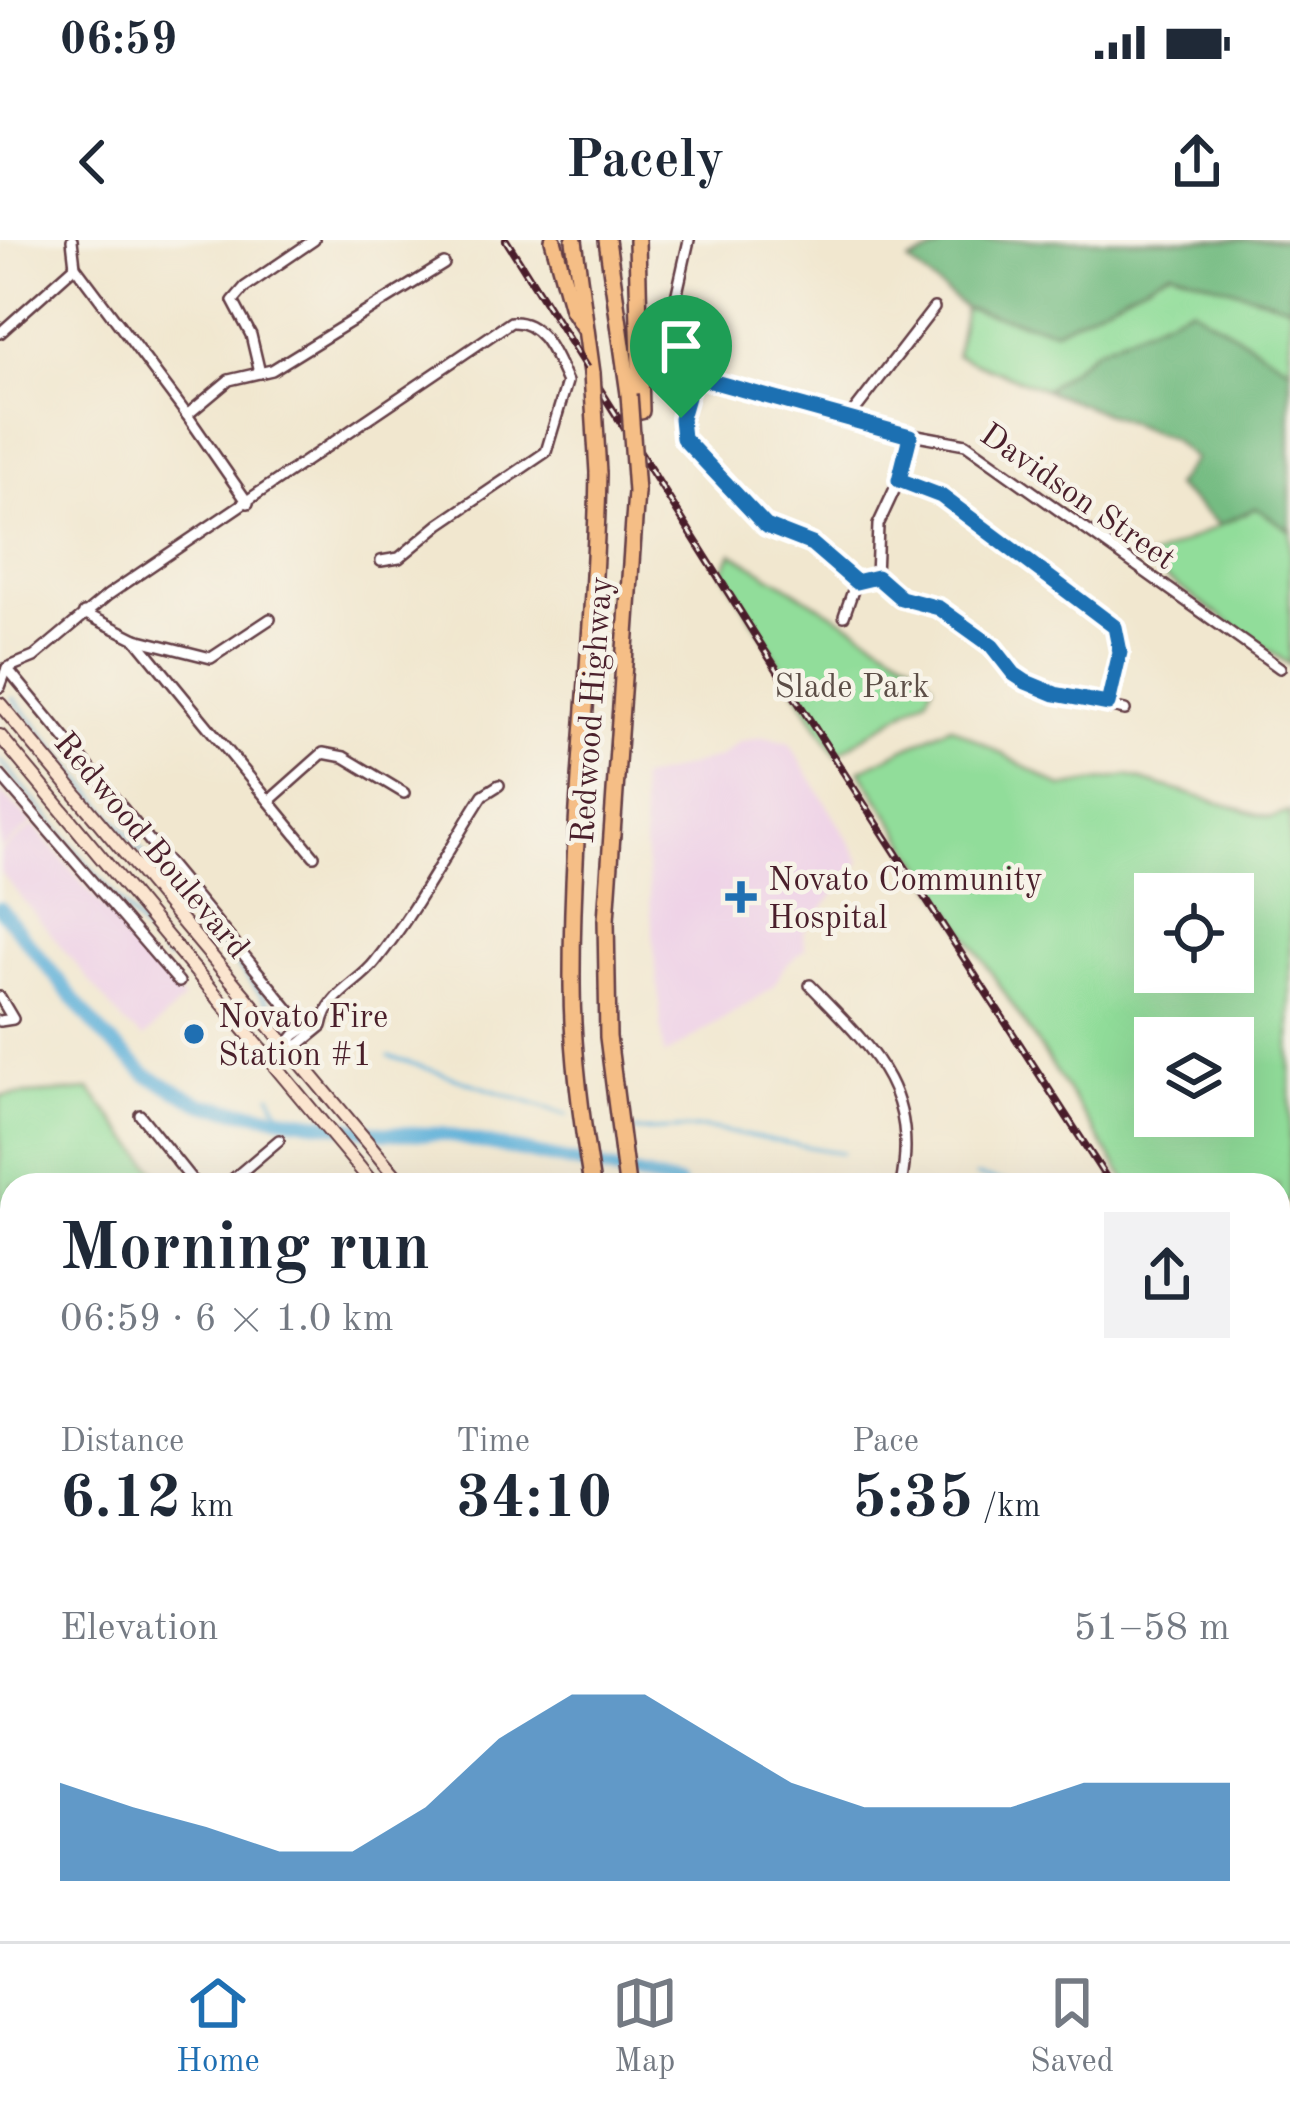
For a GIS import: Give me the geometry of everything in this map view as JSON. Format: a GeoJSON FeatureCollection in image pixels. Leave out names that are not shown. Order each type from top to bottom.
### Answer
{"type":"FeatureCollection","features":[{"type":"Feature","properties":{"kind":"highway"},"geometry":{"type":"LineString","coordinates":[[553,240],[572,309],[588,333]]}},
{"type":"Feature","properties":{"kind":"highway","name":"Redwood Highway"},"geometry":{"type":"LineString","coordinates":[[574,240],[588,333],[598,472],[594,627],[573,918],[574,1037],[590,1173]]}},
{"type":"Feature","properties":{"kind":"highway","name":"Redwood Highway"},"geometry":{"type":"LineString","coordinates":[[607,240],[629,394],[636,492],[606,920],[608,1037],[625,1173]]}},
{"type":"Feature","properties":{"kind":"highway"},"geometry":{"type":"LineString","coordinates":[[636,492],[641,411],[637,240]]}},
{"type":"Feature","properties":{"kind":"main road","name":"Redwood Boulevard"},"geometry":{"type":"LineString","coordinates":[[0,704],[393,1173]]}},
{"type":"Feature","properties":{"kind":"main road","name":"Redwood Boulevard"},"geometry":{"type":"LineString","coordinates":[[0,736],[365,1173]]}},
{"type":"Feature","properties":{"kind":"street"},"geometry":{"type":"LineString","coordinates":[[72,240],[75,266],[248,502]]}},
{"type":"Feature","properties":{"kind":"street"},"geometry":{"type":"LineString","coordinates":[[260,373],[251,335],[233,301],[245,287],[314,240]]}},
{"type":"Feature","properties":{"kind":"street"},"geometry":{"type":"LineString","coordinates":[[689,240],[668,333],[671,351],[693,376],[680,432],[766,526],[812,544],[856,582]]}},
{"type":"Feature","properties":{"kind":"street"},"geometry":{"type":"LineString","coordinates":[[188,415],[230,380],[272,370],[444,264]]}},
{"type":"Feature","properties":{"kind":"street"},"geometry":{"type":"LineString","coordinates":[[0,333],[75,266]]}},
{"type":"Feature","properties":{"kind":"street"},"geometry":{"type":"LineString","coordinates":[[846,422],[934,308]]}},
{"type":"Feature","properties":{"kind":"street"},"geometry":{"type":"LineString","coordinates":[[0,687],[7,668],[34,657],[84,614],[512,322],[527,321],[537,328],[567,382],[546,452],[399,558],[380,561]]}},
{"type":"Feature","properties":{"kind":"street","name":"Davidson Street"},"geometry":{"type":"LineString","coordinates":[[693,376],[846,422],[966,445],[1280,668]]}},
{"type":"Feature","properties":{"kind":"street"},"geometry":{"type":"LineString","coordinates":[[910,436],[899,480],[878,525],[877,577],[901,598],[939,608],[992,646],[1026,682],[1055,694],[1125,710]]}},
{"type":"Feature","properties":{"kind":"street"},"geometry":{"type":"LineString","coordinates":[[899,480],[941,496],[1115,627],[1120,639],[1108,704]]}},
{"type":"Feature","properties":{"kind":"street"},"geometry":{"type":"LineString","coordinates":[[856,582],[877,577]]}},
{"type":"Feature","properties":{"kind":"street"},"geometry":{"type":"LineString","coordinates":[[844,616],[856,582]]}},
{"type":"Feature","properties":{"kind":"street"},"geometry":{"type":"LineString","coordinates":[[84,614],[136,639],[211,658],[270,619]]}},
{"type":"Feature","properties":{"kind":"street"},"geometry":{"type":"LineString","coordinates":[[136,639],[314,856]]}},
{"type":"Feature","properties":{"kind":"street"},"geometry":{"type":"LineString","coordinates":[[1120,639],[1135,640]]}},
{"type":"Feature","properties":{"kind":"street"},"geometry":{"type":"LineString","coordinates":[[7,668],[305,1029]]}},
{"type":"Feature","properties":{"kind":"street"},"geometry":{"type":"LineString","coordinates":[[269,801],[323,753],[344,757],[404,793]]}},
{"type":"Feature","properties":{"kind":"street"},"geometry":{"type":"LineString","coordinates":[[0,775],[179,982]]}},
{"type":"Feature","properties":{"kind":"street"},"geometry":{"type":"LineString","coordinates":[[287,1045],[324,1016],[344,988],[374,963],[483,795],[499,785]]}},
{"type":"Feature","properties":{"kind":"street"},"geometry":{"type":"LineString","coordinates":[[810,985],[859,1036],[897,1095],[906,1125],[903,1173]]}},
{"type":"Feature","properties":{"kind":"street"},"geometry":{"type":"LineString","coordinates":[[0,997],[13,1019],[0,1021]]}},
{"type":"Feature","properties":{"kind":"street"},"geometry":{"type":"LineString","coordinates":[[268,1054],[309,1038],[322,1026],[324,1016]]}},
{"type":"Feature","properties":{"kind":"street"},"geometry":{"type":"LineString","coordinates":[[140,1115],[186,1173]]}},
{"type":"Feature","properties":{"kind":"street"},"geometry":{"type":"LineString","coordinates":[[240,1173],[279,1140]]}},
{"type":"Feature","properties":{"kind":"shaded area","name":"Novato Community Hospital"},"geometry":{"type":"Polygon","coordinates":[[[763,737],[789,742],[861,861],[804,932],[805,949],[783,968],[774,987],[664,1056],[639,780],[720,757],[739,742],[763,737]]]}},
{"type":"Feature","properties":{"kind":"shaded area"},"geometry":{"type":"Polygon","coordinates":[[[0,792],[33,823],[0,850],[0,792]]]}},
{"type":"Feature","properties":{"kind":"shaded area"},"geometry":{"type":"Polygon","coordinates":[[[34,826],[127,935],[118,944],[128,936],[183,1000],[144,1038],[125,1024],[0,872],[0,852],[34,826]]]}},
{"type":"Feature","properties":{"kind":"green space"},"geometry":{"type":"Polygon","coordinates":[[[945,240],[1290,240],[1290,306],[1171,270],[1055,330],[965,308],[909,262],[939,249],[945,240]]]}},
{"type":"Feature","properties":{"kind":"green space"},"geometry":{"type":"Polygon","coordinates":[[[1171,270],[1290,306],[1290,368],[1191,307],[1095,350],[1045,390],[956,355],[965,308],[1056,330],[1171,270]]]}},
{"type":"Feature","properties":{"kind":"green space"},"geometry":{"type":"Polygon","coordinates":[[[1191,307],[1290,368],[1290,530],[1256,508],[1219,525],[1174,486],[1194,459],[1171,439],[1045,390],[1095,350],[1191,307]]]}},
{"type":"Feature","properties":{"kind":"green space"},"geometry":{"type":"Polygon","coordinates":[[[1256,508],[1290,530],[1290,665],[1143,562],[1256,508]]]}},
{"type":"Feature","properties":{"kind":"green space","name":"Slade Park"},"geometry":{"type":"Polygon","coordinates":[[[732,553],[920,666],[933,683],[927,697],[836,755],[723,571],[732,553]]]}},
{"type":"Feature","properties":{"kind":"green space"},"geometry":{"type":"Polygon","coordinates":[[[951,726],[1062,787],[1128,776],[1271,818],[1290,812],[1290,1173],[1121,1173],[860,770],[951,726]]]}},
{"type":"Feature","properties":{"kind":"green space"},"geometry":{"type":"Polygon","coordinates":[[[90,1090],[157,1173],[0,1173],[0,1096],[90,1090]]]}},
{"type":"Feature","properties":{"kind":"waterway"},"geometry":{"type":"LineString","coordinates":[[13,698],[288,1026]]}},
{"type":"Feature","properties":{"kind":"waterway"},"geometry":{"type":"LineString","coordinates":[[0,760],[168,960]]}},
{"type":"Feature","properties":{"kind":"waterway"},"geometry":{"type":"LineString","coordinates":[[0,908],[103,1035],[148,1076],[204,1105],[386,1133],[442,1134],[623,1173]]}},
{"type":"Feature","properties":{"kind":"waterway"},"geometry":{"type":"LineString","coordinates":[[389,1056],[567,1115]]}},
{"type":"Feature","properties":{"kind":"waterway"},"geometry":{"type":"LineString","coordinates":[[271,1094],[282,1118]]}},
{"type":"Feature","properties":{"kind":"waterway"},"geometry":{"type":"LineString","coordinates":[[635,1131],[705,1128],[842,1153]]}},
{"type":"Feature","properties":{"kind":"railway"},"geometry":{"type":"LineString","coordinates":[[506,240],[1103,1173]]}},
{"type":"Feature","properties":{"kind":"place","name":"Novato Community Hospital"},"geometry":{"type":"Point","coordinates":[741,897]}},
{"type":"Feature","properties":{"kind":"place","name":"Novato Fire Station #1"},"geometry":{"type":"Point","coordinates":[194,1034]}},
{"type":"Feature","properties":{"kind":"route"},"geometry":{"type":"LineString","coordinates":[[693,376],[910,436],[899,480],[941,496],[1115,627],[1120,652],[1108,704],[1055,694],[1026,682],[992,646],[939,608],[901,598],[877,577],[856,582],[812,544],[766,526],[687,444],[680,432],[681,418],[693,376]]}}]}
